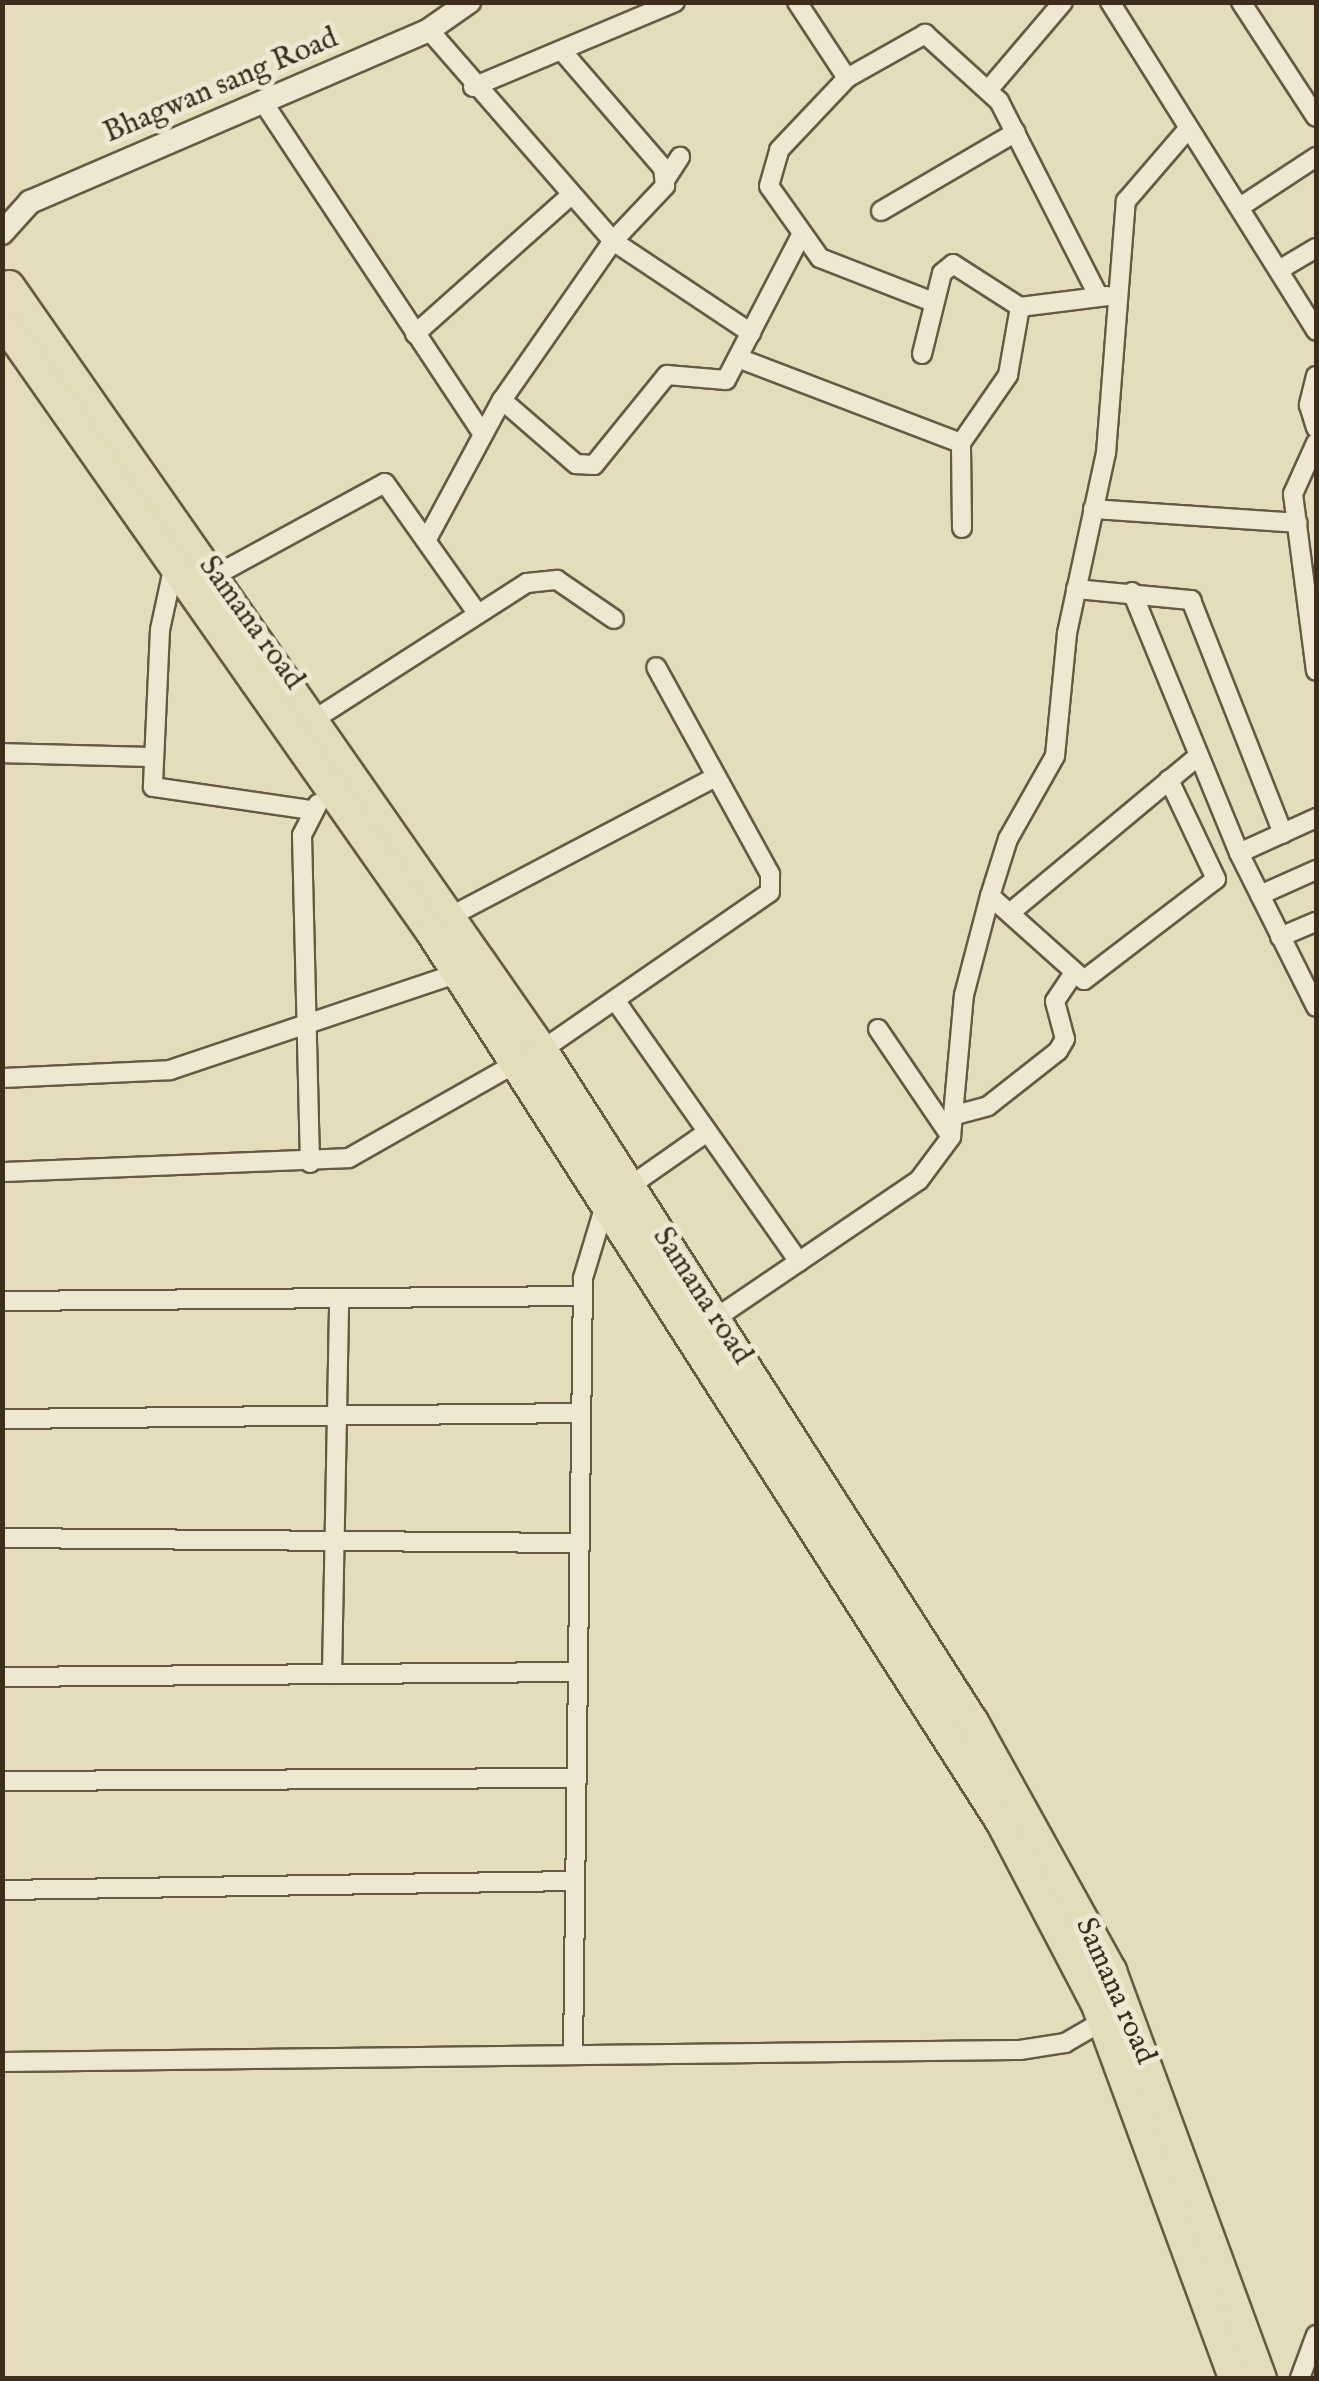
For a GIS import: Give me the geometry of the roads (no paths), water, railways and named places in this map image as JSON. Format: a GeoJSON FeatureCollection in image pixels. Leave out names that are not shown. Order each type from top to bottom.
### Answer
{"type":"FeatureCollection","features":[{"type":"Feature","properties":{"kind":"main road","name":"Samana road"},"geometry":{"type":"LineString","coordinates":[[5,285],[318,716],[451,916],[529,1056],[960,1751],[1103,2021],[1234,2378]]}},
{"type":"Feature","properties":{"kind":"main road","name":"Samana road"},"geometry":{"type":"LineString","coordinates":[[2,320],[176,558],[458,973],[529,1056]]}},
{"type":"Feature","properties":{"kind":"main road","name":"Samana road"},"geometry":{"type":"LineString","coordinates":[[618,1194],[716,1318],[973,1722],[1093,1936],[1262,2378]]}},
{"type":"Feature","properties":{"kind":"street","name":"Bhagwan sang Road"},"geometry":{"type":"LineString","coordinates":[[2,233],[30,202],[429,30],[469,2]]}},
{"type":"Feature","properties":{"kind":"street"},"geometry":{"type":"LineString","coordinates":[[473,86],[674,2]]}},
{"type":"Feature","properties":{"kind":"street"},"geometry":{"type":"LineString","coordinates":[[796,2],[847,78]]}},
{"type":"Feature","properties":{"kind":"street"},"geometry":{"type":"LineString","coordinates":[[989,89],[1062,2]]}},
{"type":"Feature","properties":{"kind":"street"},"geometry":{"type":"LineString","coordinates":[[1110,2],[1316,330]]}},
{"type":"Feature","properties":{"kind":"street"},"geometry":{"type":"LineString","coordinates":[[1241,2],[1316,117]]}},
{"type":"Feature","properties":{"kind":"street"},"geometry":{"type":"LineString","coordinates":[[429,30],[473,86],[612,241],[751,333]]}},
{"type":"Feature","properties":{"kind":"street"},"geometry":{"type":"LineString","coordinates":[[933,302],[820,258],[799,239],[769,173],[847,78],[925,34],[989,89],[1106,296]]}},
{"type":"Feature","properties":{"kind":"street"},"geometry":{"type":"LineString","coordinates":[[562,51],[668,177]]}},
{"type":"Feature","properties":{"kind":"street"},"geometry":{"type":"LineString","coordinates":[[263,102],[482,434]]}},
{"type":"Feature","properties":{"kind":"street"},"geometry":{"type":"LineString","coordinates":[[716,1318],[918,1180],[951,1137],[959,1114],[964,995],[990,896],[1008,839],[1055,756],[1076,589],[1094,509],[1106,296],[1126,201],[1188,129]]}},
{"type":"Feature","properties":{"kind":"street"},"geometry":{"type":"LineString","coordinates":[[881,211],[1016,132]]}},
{"type":"Feature","properties":{"kind":"street"},"geometry":{"type":"LineString","coordinates":[[427,539],[502,400],[612,241],[668,177],[680,157]]}},
{"type":"Feature","properties":{"kind":"street"},"geometry":{"type":"LineString","coordinates":[[1240,206],[1316,157]]}},
{"type":"Feature","properties":{"kind":"street"},"geometry":{"type":"LineString","coordinates":[[415,334],[570,194]]}},
{"type":"Feature","properties":{"kind":"street"},"geometry":{"type":"LineString","coordinates":[[502,400],[586,468],[667,376],[680,370],[720,383],[738,358],[799,239]]}},
{"type":"Feature","properties":{"kind":"street"},"geometry":{"type":"LineString","coordinates":[[1279,270],[1316,248]]}},
{"type":"Feature","properties":{"kind":"street"},"geometry":{"type":"LineString","coordinates":[[922,354],[942,273],[960,264],[1020,308],[1106,296]]}},
{"type":"Feature","properties":{"kind":"street"},"geometry":{"type":"LineString","coordinates":[[962,528],[961,444],[1008,375],[1020,308]]}},
{"type":"Feature","properties":{"kind":"street"},"geometry":{"type":"LineString","coordinates":[[738,358],[961,444]]}},
{"type":"Feature","properties":{"kind":"street"},"geometry":{"type":"LineString","coordinates":[[1316,376],[1309,405],[1316,428]]}},
{"type":"Feature","properties":{"kind":"street"},"geometry":{"type":"LineString","coordinates":[[1316,443],[1295,483],[1316,671]]}},
{"type":"Feature","properties":{"kind":"street"},"geometry":{"type":"LineString","coordinates":[[216,575],[385,483],[475,610]]}},
{"type":"Feature","properties":{"kind":"street"},"geometry":{"type":"LineString","coordinates":[[1094,509],[1298,523]]}},
{"type":"Feature","properties":{"kind":"street"},"geometry":{"type":"LineString","coordinates":[[176,558],[160,630],[151,757],[154,787],[164,794],[311,810]]}},
{"type":"Feature","properties":{"kind":"street"},"geometry":{"type":"LineString","coordinates":[[318,716],[475,610],[542,579],[614,619]]}},
{"type":"Feature","properties":{"kind":"street"},"geometry":{"type":"LineString","coordinates":[[1076,589],[1186,596],[1196,607],[1282,833]]}},
{"type":"Feature","properties":{"kind":"street"},"geometry":{"type":"LineString","coordinates":[[1132,592],[1239,853],[1280,938],[1309,973],[1316,1007]]}},
{"type":"Feature","properties":{"kind":"street"},"geometry":{"type":"LineString","coordinates":[[2,1172],[310,1163],[372,1148],[529,1056],[770,892],[770,874],[656,667]]}},
{"type":"Feature","properties":{"kind":"street"},"geometry":{"type":"LineString","coordinates":[[2,753],[151,757]]}},
{"type":"Feature","properties":{"kind":"street"},"geometry":{"type":"LineString","coordinates":[[1012,912],[1198,756]]}},
{"type":"Feature","properties":{"kind":"street"},"geometry":{"type":"LineString","coordinates":[[451,916],[716,777]]}},
{"type":"Feature","properties":{"kind":"street"},"geometry":{"type":"LineString","coordinates":[[990,896],[1012,912],[1071,978],[1084,980],[1216,879],[1169,780]]}},
{"type":"Feature","properties":{"kind":"street"},"geometry":{"type":"LineString","coordinates":[[310,1163],[302,835],[311,810],[333,788]]}},
{"type":"Feature","properties":{"kind":"street"},"geometry":{"type":"LineString","coordinates":[[1239,853],[1316,818]]}},
{"type":"Feature","properties":{"kind":"street"},"geometry":{"type":"LineString","coordinates":[[1260,895],[1316,870]]}},
{"type":"Feature","properties":{"kind":"street"},"geometry":{"type":"LineString","coordinates":[[1280,938],[1316,922]]}},
{"type":"Feature","properties":{"kind":"street"},"geometry":{"type":"LineString","coordinates":[[2,1078],[170,1070],[458,973]]}},
{"type":"Feature","properties":{"kind":"street"},"geometry":{"type":"LineString","coordinates":[[959,1114],[988,1106],[1058,1051],[1065,1039],[1055,1001],[1071,978]]}},
{"type":"Feature","properties":{"kind":"street"},"geometry":{"type":"LineString","coordinates":[[615,1000],[799,1262]]}},
{"type":"Feature","properties":{"kind":"street"},"geometry":{"type":"LineString","coordinates":[[878,1029],[951,1137]]}},
{"type":"Feature","properties":{"kind":"street"},"geometry":{"type":"LineString","coordinates":[[573,2055],[583,1296],[618,1194],[707,1132]]}},
{"type":"Feature","properties":{"kind":"street"},"geometry":{"type":"LineString","coordinates":[[2,1302],[583,1296]]}},
{"type":"Feature","properties":{"kind":"street"},"geometry":{"type":"LineString","coordinates":[[332,1674],[339,1298]]}},
{"type":"Feature","properties":{"kind":"street"},"geometry":{"type":"LineString","coordinates":[[2,1419],[581,1414]]}},
{"type":"Feature","properties":{"kind":"street"},"geometry":{"type":"LineString","coordinates":[[2,1538],[333,1544],[580,1543]]}},
{"type":"Feature","properties":{"kind":"street"},"geometry":{"type":"LineString","coordinates":[[2,1677],[578,1672]]}},
{"type":"Feature","properties":{"kind":"street"},"geometry":{"type":"LineString","coordinates":[[2,1781],[576,1778]]}},
{"type":"Feature","properties":{"kind":"street"},"geometry":{"type":"LineString","coordinates":[[2,1890],[575,1880]]}},
{"type":"Feature","properties":{"kind":"street"},"geometry":{"type":"LineString","coordinates":[[2,2062],[1046,2049],[1103,2021]]}},
{"type":"Feature","properties":{"kind":"street"},"geometry":{"type":"LineString","coordinates":[[1300,2378],[1316,2335]]}}]}
